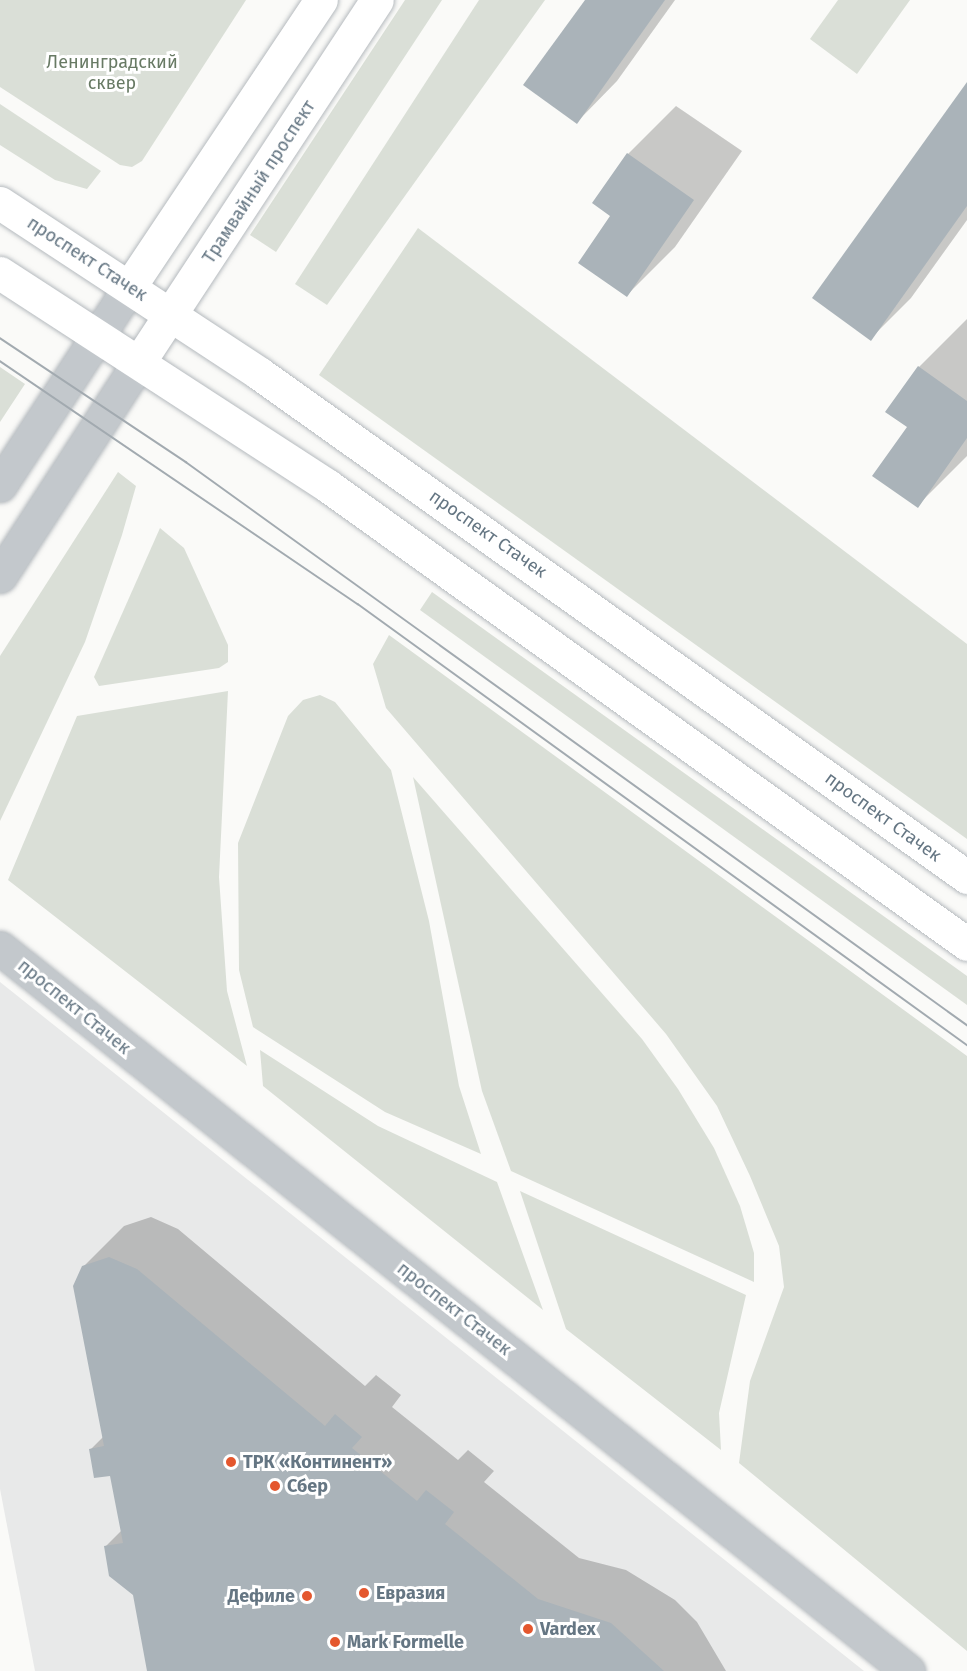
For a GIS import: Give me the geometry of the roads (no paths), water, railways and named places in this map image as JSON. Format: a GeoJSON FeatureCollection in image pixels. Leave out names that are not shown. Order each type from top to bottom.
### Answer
{"type":"FeatureCollection","features":[{"type":"Feature","properties":{"kind":"main road"},"geometry":{"type":"LineString","coordinates":[[130,286],[321,0]]}},
{"type":"Feature","properties":{"kind":"main road","name":"Трамвайный проспект"},"geometry":{"type":"LineString","coordinates":[[139,362],[377,0]]}},
{"type":"Feature","properties":{"kind":"main road","name":"проспект Стачек"},"geometry":{"type":"LineString","coordinates":[[0,203],[171,314],[967,877]]}},
{"type":"Feature","properties":{"kind":"main road"},"geometry":{"type":"LineString","coordinates":[[0,273],[328,486],[967,944]]}},
{"type":"Feature","properties":{"kind":"street"},"geometry":{"type":"LineString","coordinates":[[0,485],[130,286]]}},
{"type":"Feature","properties":{"kind":"street"},"geometry":{"type":"LineString","coordinates":[[0,576],[139,362]]}},
{"type":"Feature","properties":{"kind":"street","name":"проспект Стачек"},"geometry":{"type":"LineString","coordinates":[[0,948],[908,1671]]}},
{"type":"Feature","properties":{"kind":"tram line"},"geometry":{"type":"LineString","coordinates":[[0,338],[186,462],[967,1025]]}},
{"type":"Feature","properties":{"kind":"tram line"},"geometry":{"type":"LineString","coordinates":[[0,361],[358,604],[967,1045]]}},
{"type":"Feature","properties":{"kind":"place","name":"ТРК «Континент»"},"geometry":{"type":"Point","coordinates":[231,1462]}},
{"type":"Feature","properties":{"kind":"place","name":"Сбер"},"geometry":{"type":"Point","coordinates":[275,1486]}},
{"type":"Feature","properties":{"kind":"place","name":"Евразия"},"geometry":{"type":"Point","coordinates":[364,1593]}},
{"type":"Feature","properties":{"kind":"place","name":"Дефиле"},"geometry":{"type":"Point","coordinates":[307,1596]}},
{"type":"Feature","properties":{"kind":"place","name":"Vardex"},"geometry":{"type":"Point","coordinates":[528,1629]}},
{"type":"Feature","properties":{"kind":"place","name":"Mark Formelle"},"geometry":{"type":"Point","coordinates":[335,1642]}},
{"type":"Feature","properties":{"kind":"park label","name":"Ленинградский сквер"},"geometry":{"type":"Point","coordinates":[112,73]}}]}
